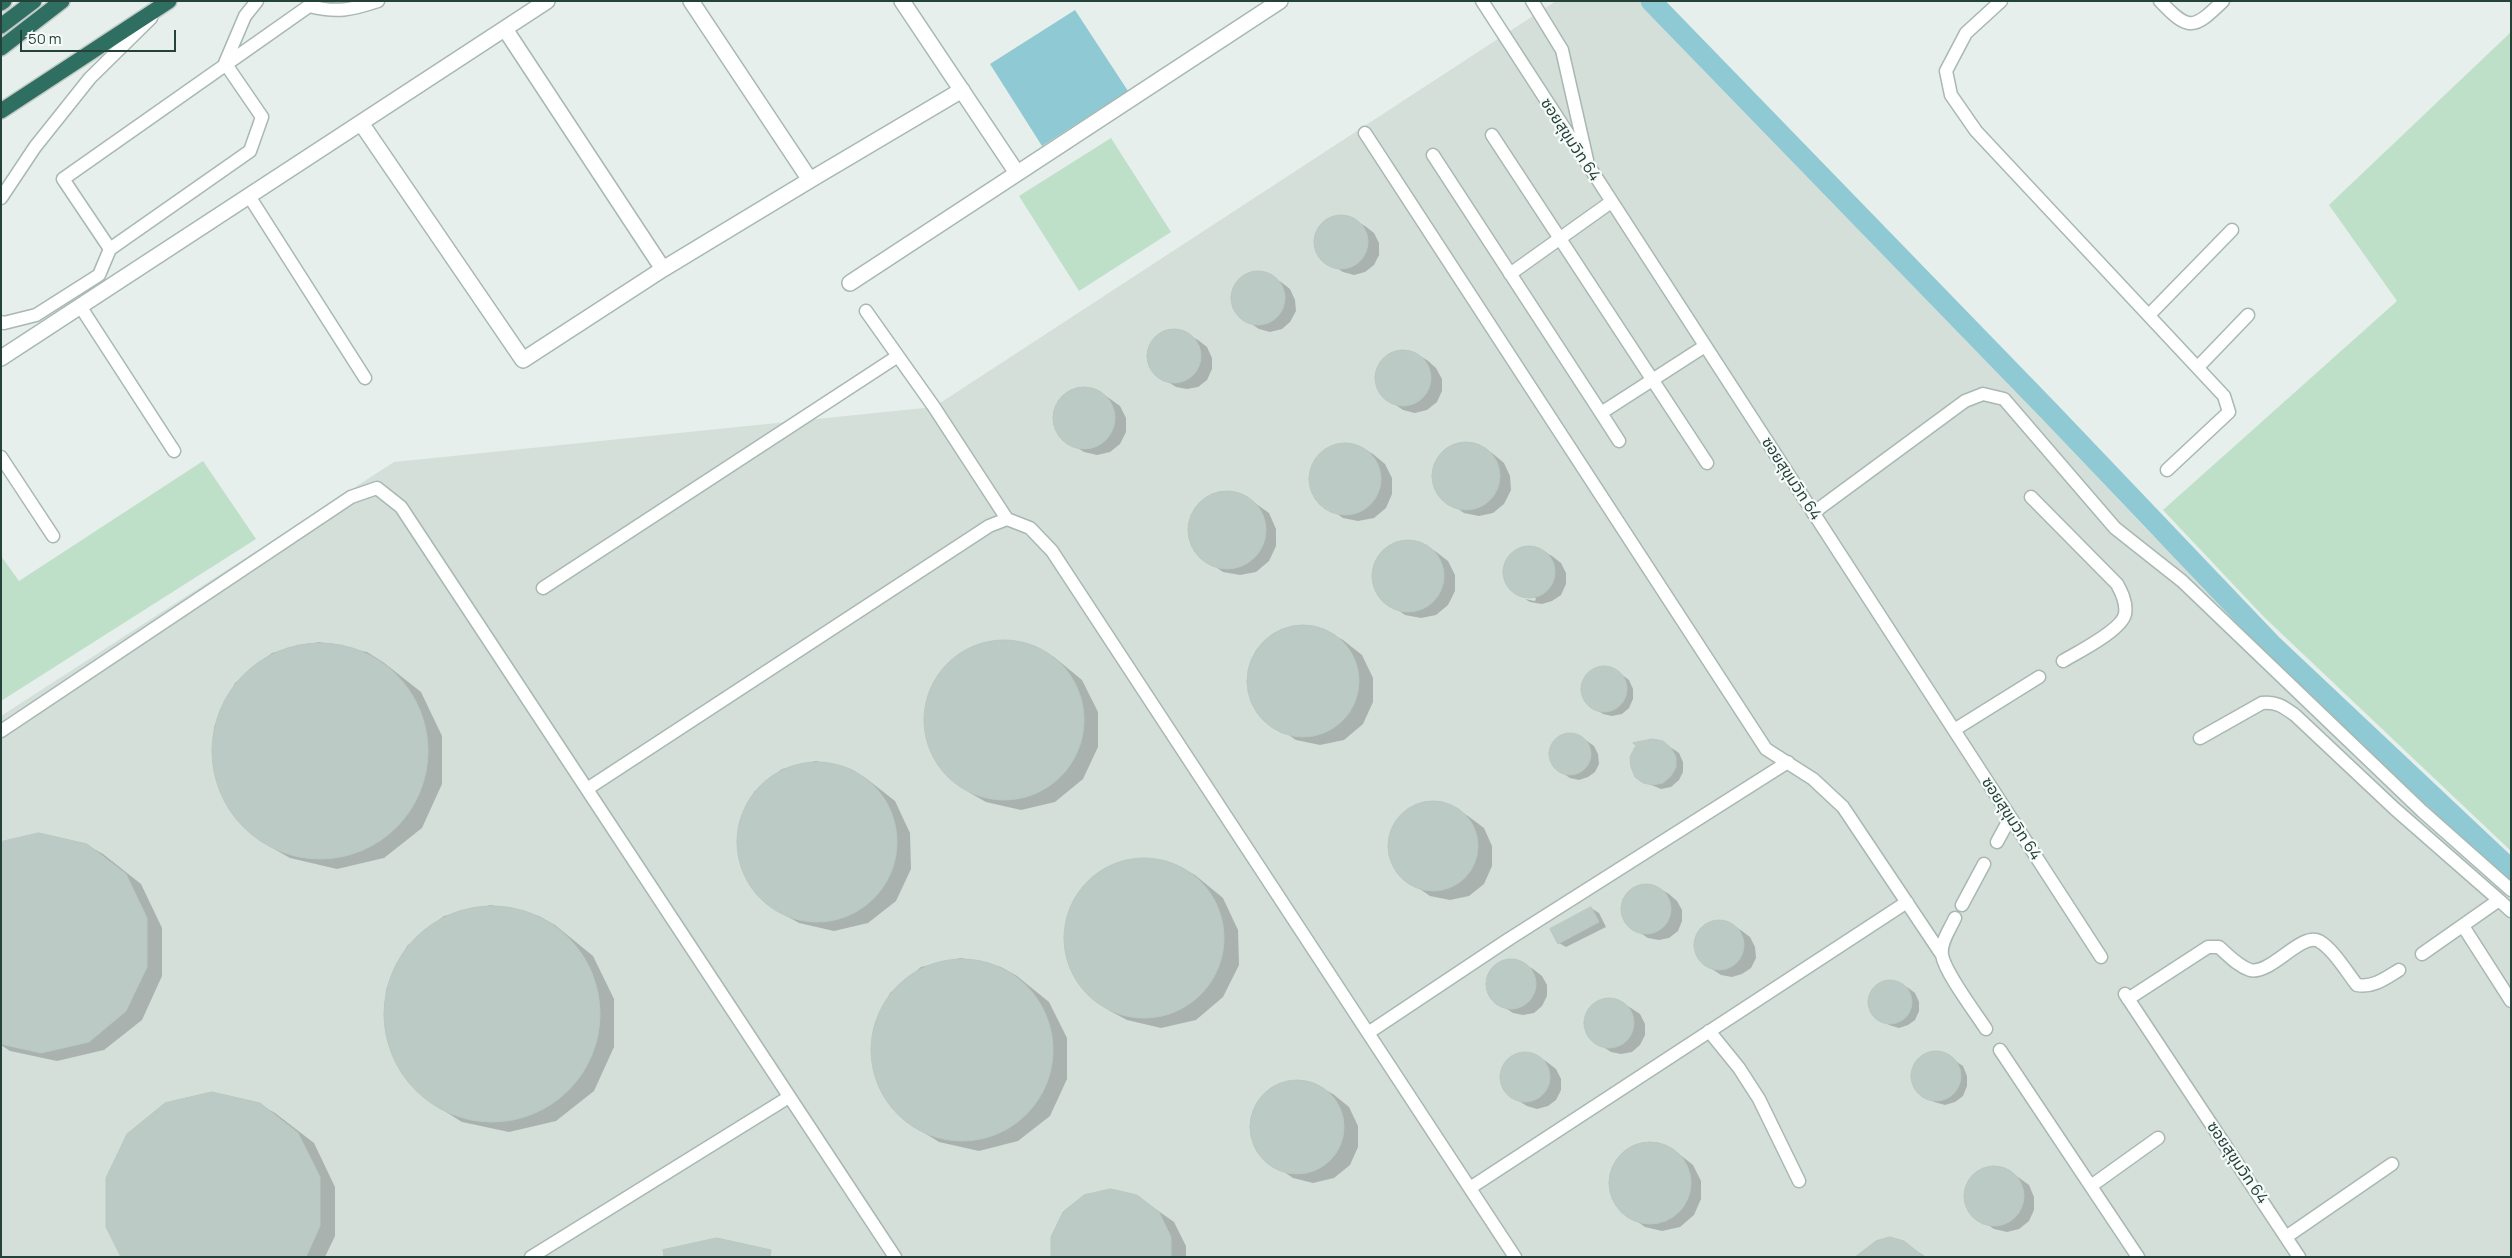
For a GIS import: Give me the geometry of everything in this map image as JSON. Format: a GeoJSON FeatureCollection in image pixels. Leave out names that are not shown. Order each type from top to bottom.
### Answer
{"type":"FeatureCollection","features":[{"type":"Feature","properties":{"kind":"highway"},"geometry":{"type":"LineString","coordinates":[[1,26],[34,1]]}},
{"type":"Feature","properties":{"kind":"highway"},"geometry":{"type":"LineString","coordinates":[[1,48],[62,1]]}},
{"type":"Feature","properties":{"kind":"highway"},"geometry":{"type":"LineString","coordinates":[[1,110],[166,3]]}},
{"type":"Feature","properties":{"kind":"street"},"geometry":{"type":"LineString","coordinates":[[1,358],[547,1]]}},
{"type":"Feature","properties":{"kind":"street"},"geometry":{"type":"LineString","coordinates":[[691,1],[810,180]]}},
{"type":"Feature","properties":{"kind":"street"},"geometry":{"type":"LineString","coordinates":[[902,1],[1017,173]]}},
{"type":"Feature","properties":{"kind":"street"},"geometry":{"type":"LineString","coordinates":[[850,283],[1280,1]]}},
{"type":"Feature","properties":{"kind":"street"},"geometry":{"type":"LineString","coordinates":[[505,28],[663,269]]}},
{"type":"Feature","properties":{"kind":"street"},"geometry":{"type":"LineString","coordinates":[[361,123],[523,360],[663,269],[962,90]]}},
{"type":"Feature","properties":{"kind":"lane"},"geometry":{"type":"LineString","coordinates":[[225,63],[245,16],[257,1]]}},
{"type":"Feature","properties":{"kind":"lane"},"geometry":{"type":"LineString","coordinates":[[110,249],[63,179],[310,4],[330,11],[352,10],[378,1]]}},
{"type":"Feature","properties":{"kind":"lane","name":"ซอยสุขุมวิท 64"},"geometry":{"type":"LineString","coordinates":[[1482,1],[2101,957]]}},
{"type":"Feature","properties":{"kind":"lane"},"geometry":{"type":"LineString","coordinates":[[1532,1],[1562,50],[1590,170]]}},
{"type":"Feature","properties":{"kind":"lane"},"geometry":{"type":"LineString","coordinates":[[2001,1],[1966,33],[1946,71],[1951,95],[1976,131],[2224,396],[2229,412],[2167,470]]}},
{"type":"Feature","properties":{"kind":"lane"},"geometry":{"type":"LineString","coordinates":[[2160,1],[2177,19],[2188,24],[2202,21],[2223,1]]}},
{"type":"Feature","properties":{"kind":"lane"},"geometry":{"type":"LineString","coordinates":[[1,198],[35,147],[90,78],[166,3]]}},
{"type":"Feature","properties":{"kind":"lane"},"geometry":{"type":"LineString","coordinates":[[1,322],[4,324],[36,315],[99,275],[110,249],[250,151],[262,117],[225,63]]}},
{"type":"Feature","properties":{"kind":"lane"},"geometry":{"type":"LineString","coordinates":[[1365,133],[1766,749],[1813,779],[1843,807],[1942,955],[1947,969],[1986,1029]]}},
{"type":"Feature","properties":{"kind":"lane"},"geometry":{"type":"LineString","coordinates":[[1492,136],[1707,463]]}},
{"type":"Feature","properties":{"kind":"lane"},"geometry":{"type":"LineString","coordinates":[[1433,155],[1619,441]]}},
{"type":"Feature","properties":{"kind":"lane"},"geometry":{"type":"LineString","coordinates":[[249,196],[365,378]]}},
{"type":"Feature","properties":{"kind":"lane"},"geometry":{"type":"LineString","coordinates":[[1510,274],[1611,202]]}},
{"type":"Feature","properties":{"kind":"lane"},"geometry":{"type":"LineString","coordinates":[[2149,316],[2232,230]]}},
{"type":"Feature","properties":{"kind":"lane"},"geometry":{"type":"LineString","coordinates":[[80,306],[174,451]]}},
{"type":"Feature","properties":{"kind":"lane"},"geometry":{"type":"LineString","coordinates":[[866,311],[934,407],[1007,519],[1030,528],[1052,551],[1515,1257]]}},
{"type":"Feature","properties":{"kind":"lane"},"geometry":{"type":"LineString","coordinates":[[2198,368],[2248,315]]}},
{"type":"Feature","properties":{"kind":"lane"},"geometry":{"type":"LineString","coordinates":[[1601,413],[1705,346]]}},
{"type":"Feature","properties":{"kind":"lane"},"geometry":{"type":"LineString","coordinates":[[543,588],[898,356]]}},
{"type":"Feature","properties":{"kind":"lane"},"geometry":{"type":"LineString","coordinates":[[1813,513],[1965,401],[1982,394],[2004,399],[2115,528],[2182,581],[2422,811],[2511,890]]}},
{"type":"Feature","properties":{"kind":"lane"},"geometry":{"type":"LineString","coordinates":[[1,457],[53,536]]}},
{"type":"Feature","properties":{"kind":"lane"},"geometry":{"type":"LineString","coordinates":[[1,731],[351,497],[377,488],[401,507],[895,1257]]}},
{"type":"Feature","properties":{"kind":"lane"},"geometry":{"type":"LineString","coordinates":[[2031,496],[2117,584],[2125,600],[2126,614],[2120,625],[2063,661]]}},
{"type":"Feature","properties":{"kind":"lane"},"geometry":{"type":"LineString","coordinates":[[587,789],[989,526],[1007,519]]}},
{"type":"Feature","properties":{"kind":"lane"},"geometry":{"type":"LineString","coordinates":[[1954,730],[2039,676]]}},
{"type":"Feature","properties":{"kind":"lane"},"geometry":{"type":"LineString","coordinates":[[2200,738],[2262,703],[2271,701],[2282,706],[2295,715],[2395,809],[2511,911]]}},
{"type":"Feature","properties":{"kind":"lane"},"geometry":{"type":"LineString","coordinates":[[1368,1033],[1509,939],[1788,762]]}},
{"type":"Feature","properties":{"kind":"lane"},"geometry":{"type":"LineString","coordinates":[[1997,842],[2010,818]]}},
{"type":"Feature","properties":{"kind":"lane"},"geometry":{"type":"LineString","coordinates":[[1962,905],[1984,864]]}},
{"type":"Feature","properties":{"kind":"lane"},"geometry":{"type":"LineString","coordinates":[[2422,954],[2499,900]]}},
{"type":"Feature","properties":{"kind":"lane"},"geometry":{"type":"LineString","coordinates":[[1470,1188],[1907,902]]}},
{"type":"Feature","properties":{"kind":"lane"},"geometry":{"type":"LineString","coordinates":[[1942,955],[1944,941],[1955,918]]}},
{"type":"Feature","properties":{"kind":"lane"},"geometry":{"type":"LineString","coordinates":[[2463,926],[2511,1001]]}},
{"type":"Feature","properties":{"kind":"lane","name":"ซอยสุขุมวิท 64"},"geometry":{"type":"LineString","coordinates":[[2299,1257],[2126,997],[2208,947],[2219,947],[2241,966],[2253,971],[2266,967],[2308,940],[2317,940],[2328,949],[2356,985],[2364,986],[2378,983],[2399,970]]}},
{"type":"Feature","properties":{"kind":"lane"},"geometry":{"type":"LineString","coordinates":[[1710,1031],[1739,1068],[1759,1099],[1798,1181]]}},
{"type":"Feature","properties":{"kind":"lane"},"geometry":{"type":"LineString","coordinates":[[2000,1050],[2138,1257]]}},
{"type":"Feature","properties":{"kind":"lane"},"geometry":{"type":"LineString","coordinates":[[531,1257],[789,1097]]}},
{"type":"Feature","properties":{"kind":"lane"},"geometry":{"type":"LineString","coordinates":[[2091,1186],[2158,1138]]}},
{"type":"Feature","properties":{"kind":"lane"},"geometry":{"type":"LineString","coordinates":[[2286,1236],[2392,1164]]}},
{"type":"Feature","properties":{"kind":"shaded area"},"geometry":{"type":"Polygon","coordinates":[[[1556,1],[1647,1],[2152,535],[2453,820],[2511,870],[2511,1257],[1,1257],[1,716],[394,462],[934,407],[1556,1]]]}},
{"type":"Feature","properties":{"kind":"green space"},"geometry":{"type":"Polygon","coordinates":[[[2511,32],[2511,851],[2264,617],[2163,510],[2397,301],[2329,205],[2511,32]]]}},
{"type":"Feature","properties":{"kind":"green space"},"geometry":{"type":"Polygon","coordinates":[[[1111,138],[1171,232],[1079,291],[1019,196],[1111,138]]]}},
{"type":"Feature","properties":{"kind":"green space"},"geometry":{"type":"Polygon","coordinates":[[[203,461],[256,539],[1,701],[1,556],[19,581],[203,461]]]}},
{"type":"Feature","properties":{"kind":"water"},"geometry":{"type":"Polygon","coordinates":[[[1075,10],[1128,91],[1042,146],[990,64],[1075,10]]]}},
{"type":"Feature","properties":{"kind":"building"},"geometry":{"type":"Polygon","coordinates":[[[1341,215],[1351,217],[1360,223],[1366,232],[1368,242],[1366,252],[1360,261],[1351,267],[1341,269],[1331,267],[1322,261],[1316,252],[1314,242],[1316,232],[1322,223],[1331,217],[1341,215]]]}},
{"type":"Feature","properties":{"kind":"building"},"geometry":{"type":"Polygon","coordinates":[[[1258,271],[1268,273],[1277,279],[1283,288],[1285,298],[1283,308],[1277,317],[1268,323],[1258,325],[1248,323],[1239,317],[1233,308],[1231,298],[1233,288],[1239,279],[1248,273],[1258,271]]]}},
{"type":"Feature","properties":{"kind":"building"},"geometry":{"type":"Polygon","coordinates":[[[1174,329],[1184,331],[1193,337],[1199,346],[1201,356],[1199,366],[1193,375],[1184,381],[1174,383],[1164,381],[1155,375],[1149,366],[1147,356],[1149,346],[1155,337],[1164,331],[1174,329]]]}},
{"type":"Feature","properties":{"kind":"building"},"geometry":{"type":"Polygon","coordinates":[[[1397,350],[1409,350],[1419,354],[1427,362],[1431,378],[1427,394],[1419,402],[1409,406],[1397,406],[1387,402],[1379,394],[1375,384],[1375,372],[1379,362],[1387,354],[1397,350]]]}},
{"type":"Feature","properties":{"kind":"building"},"geometry":{"type":"Polygon","coordinates":[[[1084,387],[1096,389],[1106,396],[1113,406],[1115,418],[1113,430],[1106,440],[1096,447],[1084,449],[1072,447],[1062,440],[1055,430],[1053,418],[1055,406],[1062,396],[1072,389],[1084,387]]]}},
{"type":"Feature","properties":{"kind":"building"},"geometry":{"type":"Polygon","coordinates":[[[1466,442],[1479,445],[1490,452],[1497,463],[1500,476],[1497,489],[1490,500],[1479,507],[1466,510],[1453,507],[1442,500],[1435,489],[1432,476],[1435,463],[1442,452],[1453,445],[1466,442]]]}},
{"type":"Feature","properties":{"kind":"building"},"geometry":{"type":"Polygon","coordinates":[[[1345,443],[1365,449],[1375,459],[1381,479],[1375,499],[1365,509],[1345,515],[1325,509],[1315,499],[1309,479],[1315,459],[1325,449],[1345,443]]]}},
{"type":"Feature","properties":{"kind":"building"},"geometry":{"type":"Polygon","coordinates":[[[1227,491],[1242,494],[1254,503],[1263,515],[1266,530],[1263,545],[1254,557],[1242,566],[1227,569],[1212,566],[1200,557],[1191,545],[1188,530],[1191,515],[1200,503],[1212,494],[1227,491]]]}},
{"type":"Feature","properties":{"kind":"building"},"geometry":{"type":"Polygon","coordinates":[[[1408,540],[1428,546],[1438,556],[1444,576],[1438,596],[1428,606],[1408,612],[1388,606],[1378,596],[1372,576],[1378,556],[1388,546],[1408,540]]]}},
{"type":"Feature","properties":{"kind":"building"},"geometry":{"type":"Polygon","coordinates":[[[1524,546],[1534,546],[1548,553],[1555,567],[1555,577],[1548,591],[1534,598],[1524,598],[1514,594],[1507,587],[1503,577],[1503,567],[1507,557],[1514,550],[1524,546]]]}},
{"type":"Feature","properties":{"kind":"building"},"geometry":{"type":"Polygon","coordinates":[[[1303,625],[1314,626],[1324,630],[1342,642],[1354,660],[1358,670],[1358,692],[1354,702],[1342,720],[1324,732],[1314,736],[1303,737],[1292,736],[1282,732],[1264,720],[1252,702],[1248,692],[1247,681],[1248,670],[1252,660],[1264,642],[1282,630],[1292,626],[1303,625]]]}},
{"type":"Feature","properties":{"kind":"building"},"geometry":{"type":"Polygon","coordinates":[[[1004,640],[1035,646],[1055,658],[1066,669],[1078,689],[1084,720],[1078,751],[1066,771],[1055,782],[1035,794],[1004,800],[973,794],[953,782],[942,771],[930,751],[924,720],[930,689],[942,669],[953,658],[973,646],[1004,640]]]}},
{"type":"Feature","properties":{"kind":"building"},"geometry":{"type":"Polygon","coordinates":[[[320,643],[341,645],[361,651],[380,661],[396,675],[410,691],[420,710],[426,730],[428,751],[426,772],[420,792],[410,811],[396,827],[380,841],[361,851],[341,857],[320,859],[299,857],[279,851],[260,841],[244,827],[230,811],[220,792],[214,772],[212,751],[214,730],[220,710],[230,691],[244,675],[260,661],[279,651],[299,645],[320,643]]]}},
{"type":"Feature","properties":{"kind":"building"},"geometry":{"type":"Polygon","coordinates":[[[1604,666],[1617,670],[1623,676],[1627,689],[1623,702],[1617,708],[1604,712],[1591,708],[1585,702],[1581,689],[1585,676],[1591,670],[1604,666]]]}},
{"type":"Feature","properties":{"kind":"building"},"geometry":{"type":"Polygon","coordinates":[[[1574,733],[1582,736],[1588,742],[1591,754],[1588,766],[1582,772],[1566,775],[1558,772],[1552,766],[1549,750],[1552,742],[1558,736],[1574,733]]]}},
{"type":"Feature","properties":{"kind":"building"},"geometry":{"type":"Polygon","coordinates":[[[1653,739],[1663,741],[1671,748],[1676,757],[1676,767],[1671,776],[1663,783],[1653,785],[1643,783],[1635,777],[1630,757],[1635,747],[1638,748],[1633,743],[1653,739]]]}},
{"type":"Feature","properties":{"kind":"building"},"geometry":{"type":"Polygon","coordinates":[[[817,762],[848,768],[868,780],[879,791],[891,811],[897,842],[891,873],[879,893],[868,904],[848,916],[817,922],[786,916],[766,904],[755,893],[743,873],[737,842],[743,811],[755,791],[766,780],[786,768],[817,762]]]}},
{"type":"Feature","properties":{"kind":"building"},"geometry":{"type":"Polygon","coordinates":[[[1433,801],[1450,804],[1465,814],[1475,829],[1478,846],[1475,863],[1465,878],[1450,888],[1433,891],[1416,888],[1401,878],[1391,863],[1388,846],[1391,829],[1401,814],[1416,804],[1433,801]]]}},
{"type":"Feature","properties":{"kind":"building"},"geometry":{"type":"Polygon","coordinates":[[[39,833],[87,844],[126,874],[147,918],[147,967],[126,1011],[89,1042],[41,1053],[1,1044],[1,842],[39,833]]]}},
{"type":"Feature","properties":{"kind":"building"},"geometry":{"type":"Polygon","coordinates":[[[1144,858],[1175,864],[1195,876],[1206,887],[1218,907],[1224,938],[1218,969],[1206,989],[1195,1000],[1175,1012],[1144,1018],[1113,1012],[1093,1000],[1082,989],[1070,969],[1064,938],[1070,907],[1082,887],[1093,876],[1113,864],[1144,858]]]}},
{"type":"Feature","properties":{"kind":"building"},"geometry":{"type":"Polygon","coordinates":[[[1641,884],[1651,884],[1664,891],[1671,904],[1671,914],[1664,927],[1651,934],[1641,934],[1632,930],[1625,923],[1621,914],[1621,904],[1625,895],[1632,888],[1641,884]]]}},
{"type":"Feature","properties":{"kind":"building"},"geometry":{"type":"Polygon","coordinates":[[[503,906],[533,914],[543,919],[561,930],[576,945],[592,973],[600,1003],[600,1025],[592,1055],[576,1083],[561,1098],[533,1114],[513,1120],[481,1122],[451,1114],[441,1109],[423,1098],[408,1083],[392,1055],[386,1035],[384,1003],[392,973],[397,963],[408,945],[423,930],[451,914],[471,908],[503,906]]]}},
{"type":"Feature","properties":{"kind":"building"},"geometry":{"type":"Polygon","coordinates":[[[1591,907],[1599,922],[1558,944],[1550,929],[1591,907]]]}},
{"type":"Feature","properties":{"kind":"building"},"geometry":{"type":"Polygon","coordinates":[[[1714,920],[1724,920],[1737,927],[1744,940],[1744,950],[1737,963],[1724,970],[1714,970],[1705,966],[1698,959],[1694,950],[1694,940],[1698,931],[1705,924],[1714,920]]]}},
{"type":"Feature","properties":{"kind":"building"},"geometry":{"type":"Polygon","coordinates":[[[971,959],[997,966],[1013,974],[1032,992],[1046,1015],[1053,1041],[1053,1059],[1046,1085],[1038,1101],[1020,1120],[1013,1126],[988,1137],[971,1141],[953,1141],[927,1134],[911,1126],[886,1101],[878,1085],[873,1068],[871,1041],[878,1015],[886,999],[911,974],[927,966],[944,961],[971,959]]]}},
{"type":"Feature","properties":{"kind":"building"},"geometry":{"type":"Polygon","coordinates":[[[1506,959],[1516,959],[1529,966],[1536,979],[1536,989],[1529,1002],[1516,1009],[1506,1009],[1497,1005],[1490,998],[1486,989],[1486,979],[1490,970],[1497,963],[1506,959]]]}},
{"type":"Feature","properties":{"kind":"building"},"geometry":{"type":"Polygon","coordinates":[[[1886,980],[1894,980],[1906,986],[1912,1002],[1906,1018],[1894,1024],[1886,1024],[1874,1018],[1868,1006],[1868,998],[1874,986],[1886,980]]]}},
{"type":"Feature","properties":{"kind":"building"},"geometry":{"type":"Polygon","coordinates":[[[1604,998],[1614,998],[1627,1005],[1634,1018],[1634,1028],[1627,1041],[1614,1048],[1604,1048],[1595,1044],[1588,1037],[1584,1028],[1584,1018],[1588,1009],[1595,1002],[1604,998]]]}},
{"type":"Feature","properties":{"kind":"building"},"geometry":{"type":"Polygon","coordinates":[[[1936,1051],[1945,1053],[1956,1062],[1961,1076],[1959,1085],[1950,1096],[1936,1101],[1927,1099],[1916,1090],[1911,1076],[1913,1067],[1922,1056],[1936,1051]]]}},
{"type":"Feature","properties":{"kind":"building"},"geometry":{"type":"Polygon","coordinates":[[[1520,1052],[1530,1052],[1543,1059],[1550,1072],[1550,1082],[1543,1095],[1530,1102],[1520,1102],[1511,1098],[1504,1091],[1500,1082],[1500,1072],[1504,1063],[1511,1056],[1520,1052]]]}},
{"type":"Feature","properties":{"kind":"building"},"geometry":{"type":"Polygon","coordinates":[[[1297,1080],[1315,1084],[1330,1094],[1340,1109],[1344,1127],[1340,1145],[1330,1160],[1315,1170],[1297,1174],[1279,1170],[1264,1160],[1254,1145],[1250,1127],[1254,1109],[1264,1094],[1279,1084],[1297,1080]]]}},
{"type":"Feature","properties":{"kind":"building"},"geometry":{"type":"Polygon","coordinates":[[[212,1092],[260,1103],[298,1133],[320,1177],[320,1226],[306,1257],[121,1257],[106,1227],[106,1178],[127,1134],[165,1103],[212,1092]]]}},
{"type":"Feature","properties":{"kind":"building"},"geometry":{"type":"Polygon","coordinates":[[[1650,1142],[1666,1145],[1679,1154],[1688,1167],[1691,1183],[1688,1199],[1679,1212],[1666,1221],[1650,1224],[1634,1221],[1621,1212],[1612,1199],[1609,1183],[1612,1167],[1621,1154],[1634,1145],[1650,1142]]]}},
{"type":"Feature","properties":{"kind":"building"},"geometry":{"type":"Polygon","coordinates":[[[1994,1166],[2010,1171],[2015,1175],[2019,1180],[2024,1196],[2019,1212],[2015,1217],[2010,1221],[1994,1226],[1978,1221],[1973,1217],[1969,1212],[1964,1196],[1969,1180],[1973,1175],[1978,1171],[1994,1166]]]}},
{"type":"Feature","properties":{"kind":"building"},"geometry":{"type":"Polygon","coordinates":[[[1111,1189],[1137,1195],[1159,1212],[1171,1237],[1171,1257],[1051,1257],[1051,1237],[1063,1212],[1084,1195],[1111,1189]]]}},
{"type":"Feature","properties":{"kind":"building"},"geometry":{"type":"Polygon","coordinates":[[[1890,1237],[1904,1241],[1924,1257],[1855,1257],[1876,1241],[1890,1237]]]}},
{"type":"Feature","properties":{"kind":"building"},"geometry":{"type":"Polygon","coordinates":[[[717,1238],[771,1250],[770,1257],[664,1257],[663,1250],[717,1238]]]}},
{"type":"Feature","properties":{"kind":"waterway"},"geometry":{"type":"LineString","coordinates":[[1651,1],[2048,410],[2273,646],[2511,870]]}}]}
